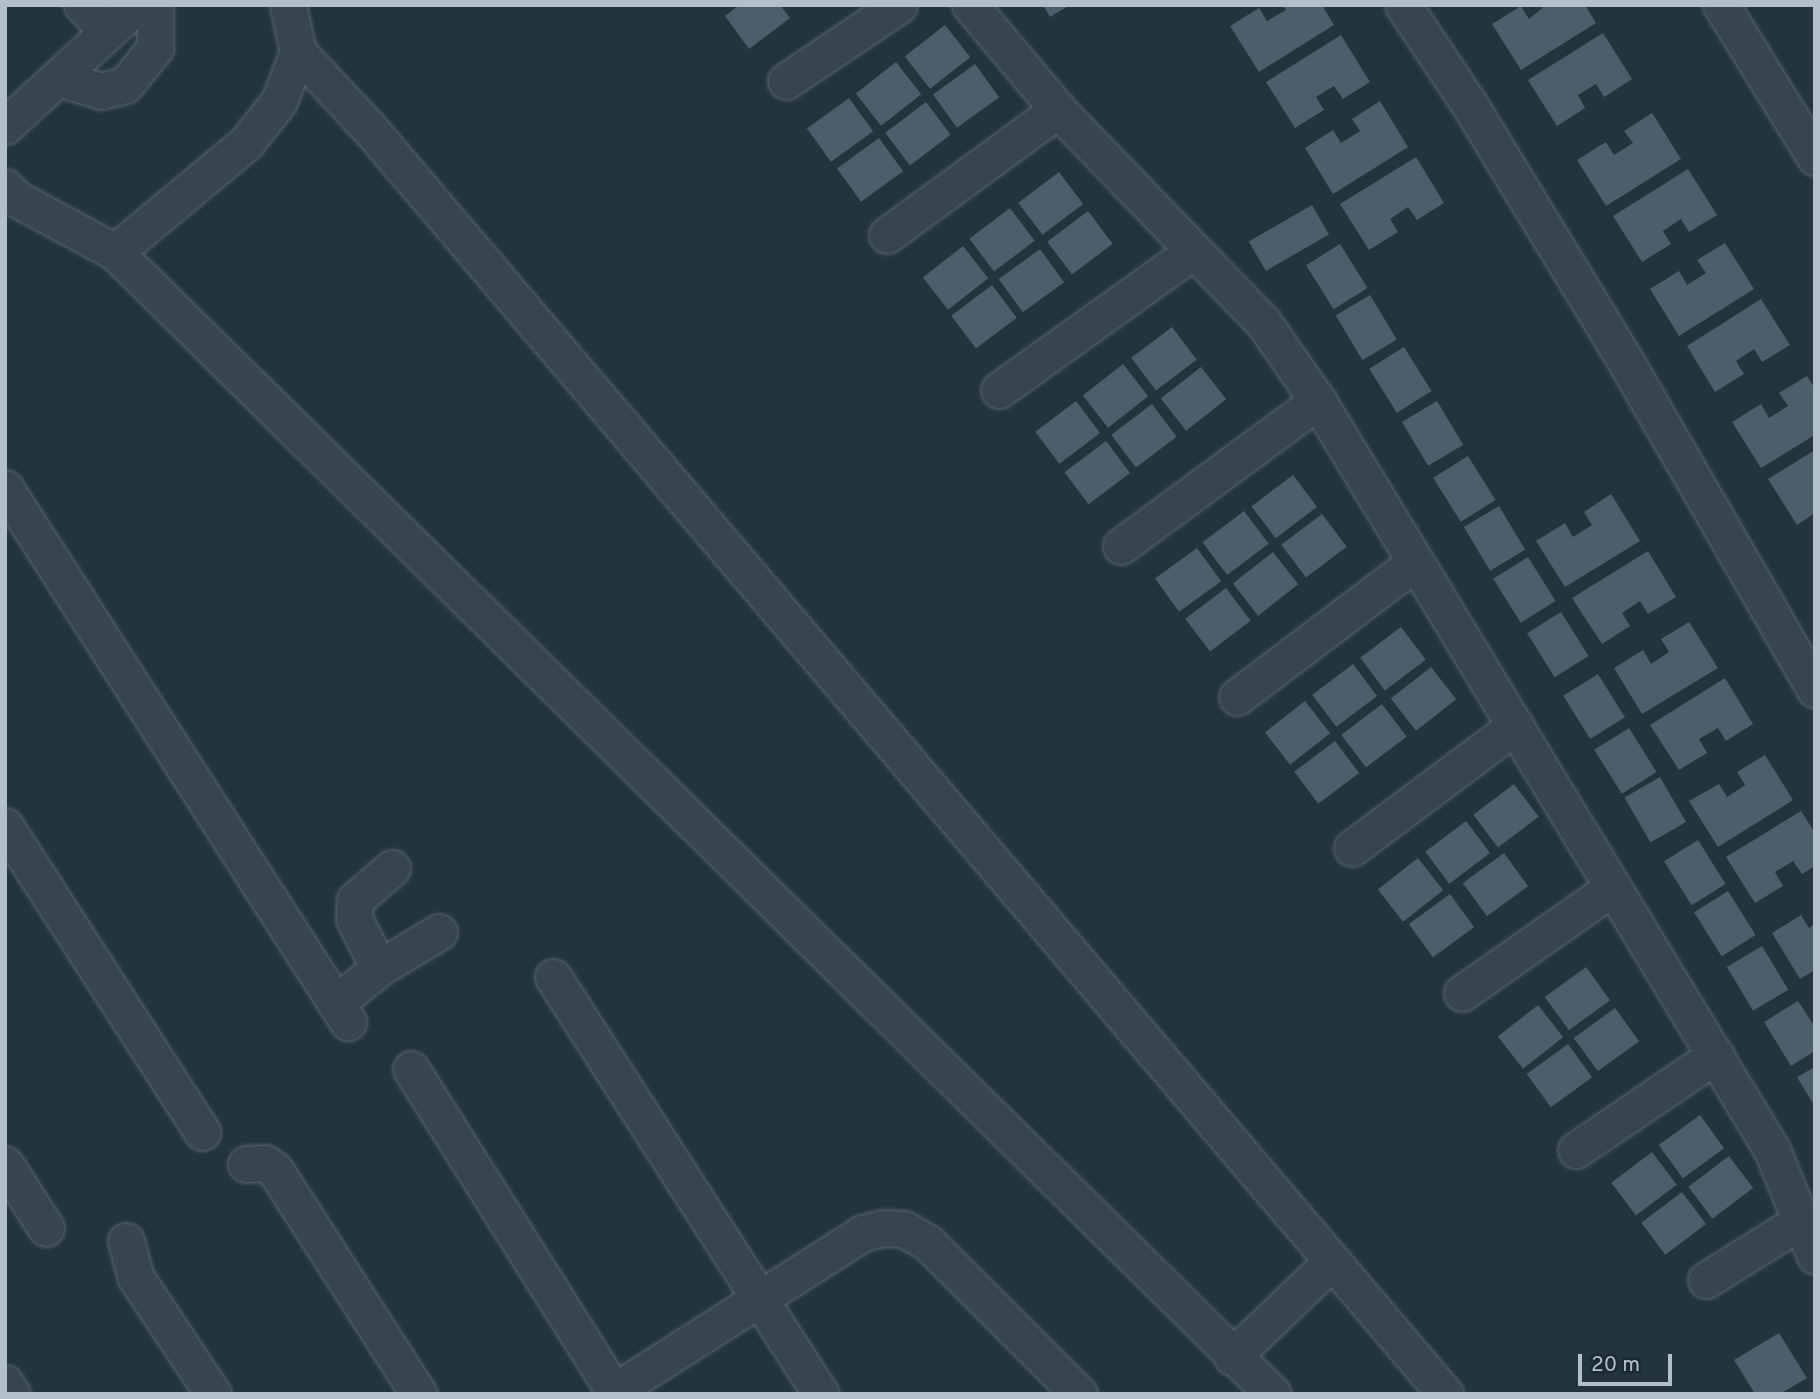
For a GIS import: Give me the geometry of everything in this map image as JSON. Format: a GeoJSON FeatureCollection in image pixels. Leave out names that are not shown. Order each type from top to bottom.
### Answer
{"type":"FeatureCollection","features":[{"type":"Feature","properties":{"kind":"street"},"geometry":{"type":"LineString","coordinates":[[82,5],[108,32]]}},
{"type":"Feature","properties":{"kind":"street"},"geometry":{"type":"LineString","coordinates":[[5,126],[137,5]]}},
{"type":"Feature","properties":{"kind":"street"},"geometry":{"type":"LineString","coordinates":[[58,78],[101,90],[125,85],[155,48],[155,5]]}},
{"type":"Feature","properties":{"kind":"street"},"geometry":{"type":"LineString","coordinates":[[288,5],[298,52],[370,129],[1330,1263],[1445,1394]]}},
{"type":"Feature","properties":{"kind":"street"},"geometry":{"type":"LineString","coordinates":[[786,81],[898,5]]}},
{"type":"Feature","properties":{"kind":"street"},"geometry":{"type":"LineString","coordinates":[[970,5],[1058,110],[1264,322],[1318,401],[1772,1150],[1815,1256]]}},
{"type":"Feature","properties":{"kind":"street"},"geometry":{"type":"LineString","coordinates":[[1403,5],[1471,107],[1627,364],[1815,690]]}},
{"type":"Feature","properties":{"kind":"street"},"geometry":{"type":"LineString","coordinates":[[1721,5],[1815,157]]}},
{"type":"Feature","properties":{"kind":"street"},"geometry":{"type":"LineString","coordinates":[[115,252],[246,143],[279,101],[298,52]]}},
{"type":"Feature","properties":{"kind":"street"},"geometry":{"type":"LineString","coordinates":[[887,235],[1058,110]]}},
{"type":"Feature","properties":{"kind":"street"},"geometry":{"type":"LineString","coordinates":[[5,187],[17,199],[115,252],[1232,1357],[1273,1394]]}},
{"type":"Feature","properties":{"kind":"street"},"geometry":{"type":"LineString","coordinates":[[999,390],[1193,251]]}},
{"type":"Feature","properties":{"kind":"street"},"geometry":{"type":"LineString","coordinates":[[1121,546],[1318,401]]}},
{"type":"Feature","properties":{"kind":"street"},"geometry":{"type":"LineString","coordinates":[[5,488],[342,1013],[379,968],[439,932]]}},
{"type":"Feature","properties":{"kind":"street"},"geometry":{"type":"LineString","coordinates":[[1237,697],[1414,563]]}},
{"type":"Feature","properties":{"kind":"street"},"geometry":{"type":"LineString","coordinates":[[1352,848],[1515,726]]}},
{"type":"Feature","properties":{"kind":"street"},"geometry":{"type":"LineString","coordinates":[[5,826],[202,1132]]}},
{"type":"Feature","properties":{"kind":"street"},"geometry":{"type":"LineString","coordinates":[[379,968],[354,919],[355,900],[392,868]]}},
{"type":"Feature","properties":{"kind":"street"},"geometry":{"type":"LineString","coordinates":[[1462,993],[1612,888]]}},
{"type":"Feature","properties":{"kind":"street"},"geometry":{"type":"LineString","coordinates":[[553,977],[821,1394]]}},
{"type":"Feature","properties":{"kind":"street"},"geometry":{"type":"LineString","coordinates":[[1576,1150],[1716,1055]]}},
{"type":"Feature","properties":{"kind":"street"},"geometry":{"type":"LineString","coordinates":[[411,1069],[613,1393],[863,1233],[883,1228],[904,1229],[928,1243],[1079,1394]]}},
{"type":"Feature","properties":{"kind":"street"},"geometry":{"type":"LineString","coordinates":[[246,1164],[265,1163],[275,1170],[419,1394]]}},
{"type":"Feature","properties":{"kind":"street"},"geometry":{"type":"LineString","coordinates":[[5,1164],[46,1228]]}},
{"type":"Feature","properties":{"kind":"street"},"geometry":{"type":"LineString","coordinates":[[1706,1280],[1802,1220]]}},
{"type":"Feature","properties":{"kind":"street"},"geometry":{"type":"LineString","coordinates":[[126,1241],[136,1278],[213,1394]]}},
{"type":"Feature","properties":{"kind":"street"},"geometry":{"type":"LineString","coordinates":[[1232,1357],[1330,1263]]}},
{"type":"Feature","properties":{"kind":"street"},"geometry":{"type":"LineString","coordinates":[[5,1383],[12,1394]]}},
{"type":"Feature","properties":{"kind":"building"},"geometry":{"type":"Polygon","coordinates":[[[739,5],[780,5],[790,18],[749,49],[725,16],[739,5]]]}},
{"type":"Feature","properties":{"kind":"building"},"geometry":{"type":"Polygon","coordinates":[[[1043,5],[1070,5],[1050,17],[1043,5]]]}},
{"type":"Feature","properties":{"kind":"building"},"geometry":{"type":"Polygon","coordinates":[[[1283,5],[1322,5],[1334,25],[1259,72],[1230,26],[1259,8],[1267,21],[1286,10],[1283,5]]]}},
{"type":"Feature","properties":{"kind":"building"},"geometry":{"type":"Polygon","coordinates":[[[1546,5],[1585,5],[1596,23],[1521,70],[1492,24],[1521,6],[1529,19],[1546,5]]]}},
{"type":"Feature","properties":{"kind":"building"},"geometry":{"type":"Polygon","coordinates":[[[945,25],[970,57],[930,89],[905,56],[945,25]]]}},
{"type":"Feature","properties":{"kind":"building"},"geometry":{"type":"Polygon","coordinates":[[[1603,33],[1632,79],[1604,97],[1596,84],[1578,95],[1585,108],[1557,126],[1528,80],[1603,33]]]}},
{"type":"Feature","properties":{"kind":"building"},"geometry":{"type":"Polygon","coordinates":[[[1341,35],[1370,82],[1343,99],[1334,86],[1316,97],[1324,110],[1295,128],[1266,82],[1341,35]]]}},
{"type":"Feature","properties":{"kind":"building"},"geometry":{"type":"Polygon","coordinates":[[[896,62],[921,94],[881,126],[856,93],[896,62]]]}},
{"type":"Feature","properties":{"kind":"building"},"geometry":{"type":"Polygon","coordinates":[[[975,64],[999,97],[957,128],[933,95],[975,64]]]}},
{"type":"Feature","properties":{"kind":"building"},"geometry":{"type":"Polygon","coordinates":[[[849,98],[873,131],[831,162],[807,129],[849,98]]]}},
{"type":"Feature","properties":{"kind":"building"},"geometry":{"type":"Polygon","coordinates":[[[1380,101],[1408,147],[1333,194],[1305,148],[1333,130],[1341,143],[1360,131],[1352,119],[1380,101]]]}},
{"type":"Feature","properties":{"kind":"building"},"geometry":{"type":"Polygon","coordinates":[[[926,102],[951,135],[910,165],[885,133],[926,102]]]}},
{"type":"Feature","properties":{"kind":"building"},"geometry":{"type":"Polygon","coordinates":[[[1652,113],[1681,159],[1606,206],[1577,160],[1606,142],[1614,155],[1633,143],[1624,131],[1652,113]]]}},
{"type":"Feature","properties":{"kind":"building"},"geometry":{"type":"Polygon","coordinates":[[[879,138],[903,171],[861,202],[837,169],[879,138]]]}},
{"type":"Feature","properties":{"kind":"building"},"geometry":{"type":"Polygon","coordinates":[[[1416,157],[1444,203],[1417,220],[1408,207],[1390,219],[1398,232],[1369,250],[1340,204],[1416,157]]]}},
{"type":"Feature","properties":{"kind":"building"},"geometry":{"type":"Polygon","coordinates":[[[1688,169],[1717,215],[1689,232],[1681,219],[1663,231],[1671,244],[1642,262],[1613,216],[1688,169]]]}},
{"type":"Feature","properties":{"kind":"building"},"geometry":{"type":"Polygon","coordinates":[[[1059,172],[1083,204],[1042,235],[1018,203],[1059,172]]]}},
{"type":"Feature","properties":{"kind":"building"},"geometry":{"type":"Polygon","coordinates":[[[1312,205],[1329,234],[1266,271],[1249,242],[1312,205]]]}},
{"type":"Feature","properties":{"kind":"building"},"geometry":{"type":"Polygon","coordinates":[[[1010,208],[1035,241],[994,271],[969,239],[1010,208]]]}},
{"type":"Feature","properties":{"kind":"building"},"geometry":{"type":"Polygon","coordinates":[[[1088,211],[1113,244],[1072,274],[1047,242],[1088,211]]]}},
{"type":"Feature","properties":{"kind":"building"},"geometry":{"type":"Polygon","coordinates":[[[1725,243],[1754,289],[1679,336],[1650,289],[1679,271],[1687,285],[1706,273],[1697,260],[1725,243]]]}},
{"type":"Feature","properties":{"kind":"building"},"geometry":{"type":"Polygon","coordinates":[[[1340,244],[1368,288],[1334,309],[1306,265],[1340,244]]]}},
{"type":"Feature","properties":{"kind":"building"},"geometry":{"type":"Polygon","coordinates":[[[963,246],[988,278],[948,310],[923,277],[963,246]]]}},
{"type":"Feature","properties":{"kind":"building"},"geometry":{"type":"Polygon","coordinates":[[[1040,249],[1064,282],[1023,312],[999,279],[1040,249]]]}},
{"type":"Feature","properties":{"kind":"building"},"geometry":{"type":"Polygon","coordinates":[[[992,285],[1017,318],[976,348],[951,316],[992,285]]]}},
{"type":"Feature","properties":{"kind":"building"},"geometry":{"type":"Polygon","coordinates":[[[1370,295],[1397,340],[1362,360],[1336,316],[1370,295]]]}},
{"type":"Feature","properties":{"kind":"building"},"geometry":{"type":"Polygon","coordinates":[[[1761,299],[1790,345],[1762,362],[1754,349],[1736,361],[1744,374],[1715,392],[1687,346],[1761,299]]]}},
{"type":"Feature","properties":{"kind":"building"},"geometry":{"type":"Polygon","coordinates":[[[1172,327],[1197,360],[1156,390],[1131,358],[1172,327]]]}},
{"type":"Feature","properties":{"kind":"building"},"geometry":{"type":"Polygon","coordinates":[[[1404,347],[1432,391],[1397,413],[1369,369],[1404,347]]]}},
{"type":"Feature","properties":{"kind":"building"},"geometry":{"type":"Polygon","coordinates":[[[1123,364],[1148,396],[1108,428],[1083,395],[1123,364]]]}},
{"type":"Feature","properties":{"kind":"building"},"geometry":{"type":"Polygon","coordinates":[[[1201,367],[1226,399],[1186,431],[1161,398],[1201,367]]]}},
{"type":"Feature","properties":{"kind":"building"},"geometry":{"type":"Polygon","coordinates":[[[1807,376],[1815,388],[1815,435],[1761,468],[1732,422],[1761,404],[1769,418],[1788,406],[1779,393],[1807,376]]]}},
{"type":"Feature","properties":{"kind":"building"},"geometry":{"type":"Polygon","coordinates":[[[1076,401],[1100,433],[1059,464],[1035,432],[1076,401]]]}},
{"type":"Feature","properties":{"kind":"building"},"geometry":{"type":"Polygon","coordinates":[[[1437,401],[1463,445],[1428,466],[1402,422],[1437,401]]]}},
{"type":"Feature","properties":{"kind":"building"},"geometry":{"type":"Polygon","coordinates":[[[1152,404],[1177,437],[1136,467],[1111,435],[1152,404]]]}},
{"type":"Feature","properties":{"kind":"building"},"geometry":{"type":"Polygon","coordinates":[[[1106,441],[1130,473],[1089,504],[1064,472],[1106,441]]]}},
{"type":"Feature","properties":{"kind":"building"},"geometry":{"type":"Polygon","coordinates":[[[1815,450],[1815,513],[1797,525],[1768,479],[1815,450]]]}},
{"type":"Feature","properties":{"kind":"building"},"geometry":{"type":"Polygon","coordinates":[[[1468,456],[1496,500],[1461,522],[1433,478],[1468,456]]]}},
{"type":"Feature","properties":{"kind":"building"},"geometry":{"type":"Polygon","coordinates":[[[1293,475],[1317,507],[1276,538],[1251,506],[1293,475]]]}},
{"type":"Feature","properties":{"kind":"building"},"geometry":{"type":"Polygon","coordinates":[[[1611,494],[1640,541],[1565,587],[1536,541],[1565,523],[1573,537],[1592,525],[1584,512],[1611,494]]]}},
{"type":"Feature","properties":{"kind":"building"},"geometry":{"type":"Polygon","coordinates":[[[1499,506],[1525,550],[1490,571],[1464,527],[1499,506]]]}},
{"type":"Feature","properties":{"kind":"building"},"geometry":{"type":"Polygon","coordinates":[[[1244,511],[1269,544],[1227,575],[1202,542],[1244,511]]]}},
{"type":"Feature","properties":{"kind":"building"},"geometry":{"type":"Polygon","coordinates":[[[1322,514],[1347,547],[1306,577],[1281,545],[1322,514]]]}},
{"type":"Feature","properties":{"kind":"building"},"geometry":{"type":"Polygon","coordinates":[[[1197,548],[1221,581],[1179,612],[1155,579],[1197,548]]]}},
{"type":"Feature","properties":{"kind":"building"},"geometry":{"type":"Polygon","coordinates":[[[1648,551],[1676,597],[1648,614],[1640,601],[1622,613],[1630,626],[1602,644],[1572,598],[1648,551]]]}},
{"type":"Feature","properties":{"kind":"building"},"geometry":{"type":"Polygon","coordinates":[[[1273,552],[1298,584],[1258,616],[1233,583],[1273,552]]]}},
{"type":"Feature","properties":{"kind":"building"},"geometry":{"type":"Polygon","coordinates":[[[1528,557],[1556,601],[1521,623],[1493,579],[1528,557]]]}},
{"type":"Feature","properties":{"kind":"building"},"geometry":{"type":"Polygon","coordinates":[[[1226,588],[1251,621],[1210,651],[1185,619],[1226,588]]]}},
{"type":"Feature","properties":{"kind":"building"},"geometry":{"type":"Polygon","coordinates":[[[1561,612],[1589,656],[1555,677],[1527,633],[1561,612]]]}},
{"type":"Feature","properties":{"kind":"building"},"geometry":{"type":"Polygon","coordinates":[[[1689,622],[1718,668],[1642,714],[1614,668],[1643,650],[1651,664],[1669,652],[1661,639],[1689,622]]]}},
{"type":"Feature","properties":{"kind":"building"},"geometry":{"type":"Polygon","coordinates":[[[1401,627],[1426,660],[1385,690],[1360,658],[1401,627]]]}},
{"type":"Feature","properties":{"kind":"building"},"geometry":{"type":"Polygon","coordinates":[[[1353,664],[1377,696],[1336,727],[1312,695],[1353,664]]]}},
{"type":"Feature","properties":{"kind":"building"},"geometry":{"type":"Polygon","coordinates":[[[1431,667],[1456,699],[1416,731],[1391,698],[1431,667]]]}},
{"type":"Feature","properties":{"kind":"building"},"geometry":{"type":"Polygon","coordinates":[[[1598,674],[1625,717],[1590,739],[1563,696],[1598,674]]]}},
{"type":"Feature","properties":{"kind":"building"},"geometry":{"type":"Polygon","coordinates":[[[1725,678],[1753,724],[1726,741],[1718,728],[1699,739],[1707,753],[1679,770],[1650,725],[1725,678]]]}},
{"type":"Feature","properties":{"kind":"building"},"geometry":{"type":"Polygon","coordinates":[[[1305,701],[1330,733],[1290,765],[1265,732],[1305,701]]]}},
{"type":"Feature","properties":{"kind":"building"},"geometry":{"type":"Polygon","coordinates":[[[1382,704],[1407,737],[1366,767],[1341,735],[1382,704]]]}},
{"type":"Feature","properties":{"kind":"building"},"geometry":{"type":"Polygon","coordinates":[[[1629,728],[1657,772],[1622,794],[1594,750],[1629,728]]]}},
{"type":"Feature","properties":{"kind":"building"},"geometry":{"type":"Polygon","coordinates":[[[1335,741],[1359,773],[1318,804],[1294,772],[1335,741]]]}},
{"type":"Feature","properties":{"kind":"building"},"geometry":{"type":"Polygon","coordinates":[[[1765,755],[1793,800],[1718,847],[1689,801],[1719,784],[1727,797],[1745,785],[1737,772],[1765,755]]]}},
{"type":"Feature","properties":{"kind":"building"},"geometry":{"type":"Polygon","coordinates":[[[1660,777],[1686,822],[1650,843],[1624,798],[1660,777]]]}},
{"type":"Feature","properties":{"kind":"building"},"geometry":{"type":"Polygon","coordinates":[[[1514,784],[1539,817],[1498,847],[1473,815],[1514,784]]]}},
{"type":"Feature","properties":{"kind":"building"},"geometry":{"type":"Polygon","coordinates":[[[1801,811],[1815,833],[1815,866],[1802,874],[1793,861],[1775,872],[1783,886],[1755,903],[1726,857],[1801,811]]]}},
{"type":"Feature","properties":{"kind":"building"},"geometry":{"type":"Polygon","coordinates":[[[1466,821],[1490,853],[1449,884],[1425,852],[1466,821]]]}},
{"type":"Feature","properties":{"kind":"building"},"geometry":{"type":"Polygon","coordinates":[[[1698,840],[1726,884],[1692,905],[1664,861],[1698,840]]]}},
{"type":"Feature","properties":{"kind":"building"},"geometry":{"type":"Polygon","coordinates":[[[1504,853],[1528,886],[1487,916],[1463,883],[1504,853]]]}},
{"type":"Feature","properties":{"kind":"building"},"geometry":{"type":"Polygon","coordinates":[[[1418,858],[1443,890],[1403,922],[1378,889],[1418,858]]]}},
{"type":"Feature","properties":{"kind":"building"},"geometry":{"type":"Polygon","coordinates":[[[1728,891],[1756,935],[1722,956],[1694,912],[1728,891]]]}},
{"type":"Feature","properties":{"kind":"building"},"geometry":{"type":"Polygon","coordinates":[[[1450,894],[1474,927],[1433,957],[1409,924],[1450,894]]]}},
{"type":"Feature","properties":{"kind":"building"},"geometry":{"type":"Polygon","coordinates":[[[1801,915],[1809,928],[1815,924],[1815,970],[1800,979],[1772,933],[1801,915]]]}},
{"type":"Feature","properties":{"kind":"building"},"geometry":{"type":"Polygon","coordinates":[[[1762,946],[1788,990],[1753,1011],[1727,967],[1762,946]]]}},
{"type":"Feature","properties":{"kind":"building"},"geometry":{"type":"Polygon","coordinates":[[[1586,967],[1610,1000],[1569,1030],[1545,997],[1586,967]]]}},
{"type":"Feature","properties":{"kind":"building"},"geometry":{"type":"Polygon","coordinates":[[[1798,1001],[1815,1027],[1815,1051],[1791,1066],[1764,1022],[1798,1001]]]}},
{"type":"Feature","properties":{"kind":"building"},"geometry":{"type":"Polygon","coordinates":[[[1538,1005],[1563,1037],[1523,1069],[1498,1036],[1538,1005]]]}},
{"type":"Feature","properties":{"kind":"building"},"geometry":{"type":"Polygon","coordinates":[[[1615,1008],[1639,1041],[1598,1071],[1574,1038],[1615,1008]]]}},
{"type":"Feature","properties":{"kind":"building"},"geometry":{"type":"Polygon","coordinates":[[[1568,1044],[1592,1077],[1551,1107],[1527,1074],[1568,1044]]]}},
{"type":"Feature","properties":{"kind":"building"},"geometry":{"type":"Polygon","coordinates":[[[1815,1067],[1815,1107],[1797,1077],[1815,1067]]]}},
{"type":"Feature","properties":{"kind":"building"},"geometry":{"type":"Polygon","coordinates":[[[1700,1115],[1724,1148],[1683,1178],[1659,1145],[1700,1115]]]}},
{"type":"Feature","properties":{"kind":"building"},"geometry":{"type":"Polygon","coordinates":[[[1652,1152],[1677,1185],[1636,1215],[1611,1183],[1652,1152]]]}},
{"type":"Feature","properties":{"kind":"building"},"geometry":{"type":"Polygon","coordinates":[[[1729,1156],[1753,1188],[1712,1219],[1688,1187],[1729,1156]]]}},
{"type":"Feature","properties":{"kind":"building"},"geometry":{"type":"Polygon","coordinates":[[[1682,1192],[1706,1224],[1665,1255],[1641,1223],[1682,1192]]]}},
{"type":"Feature","properties":{"kind":"building"},"geometry":{"type":"Polygon","coordinates":[[[1779,1333],[1807,1378],[1780,1394],[1755,1394],[1734,1360],[1779,1333]]]}}]}
